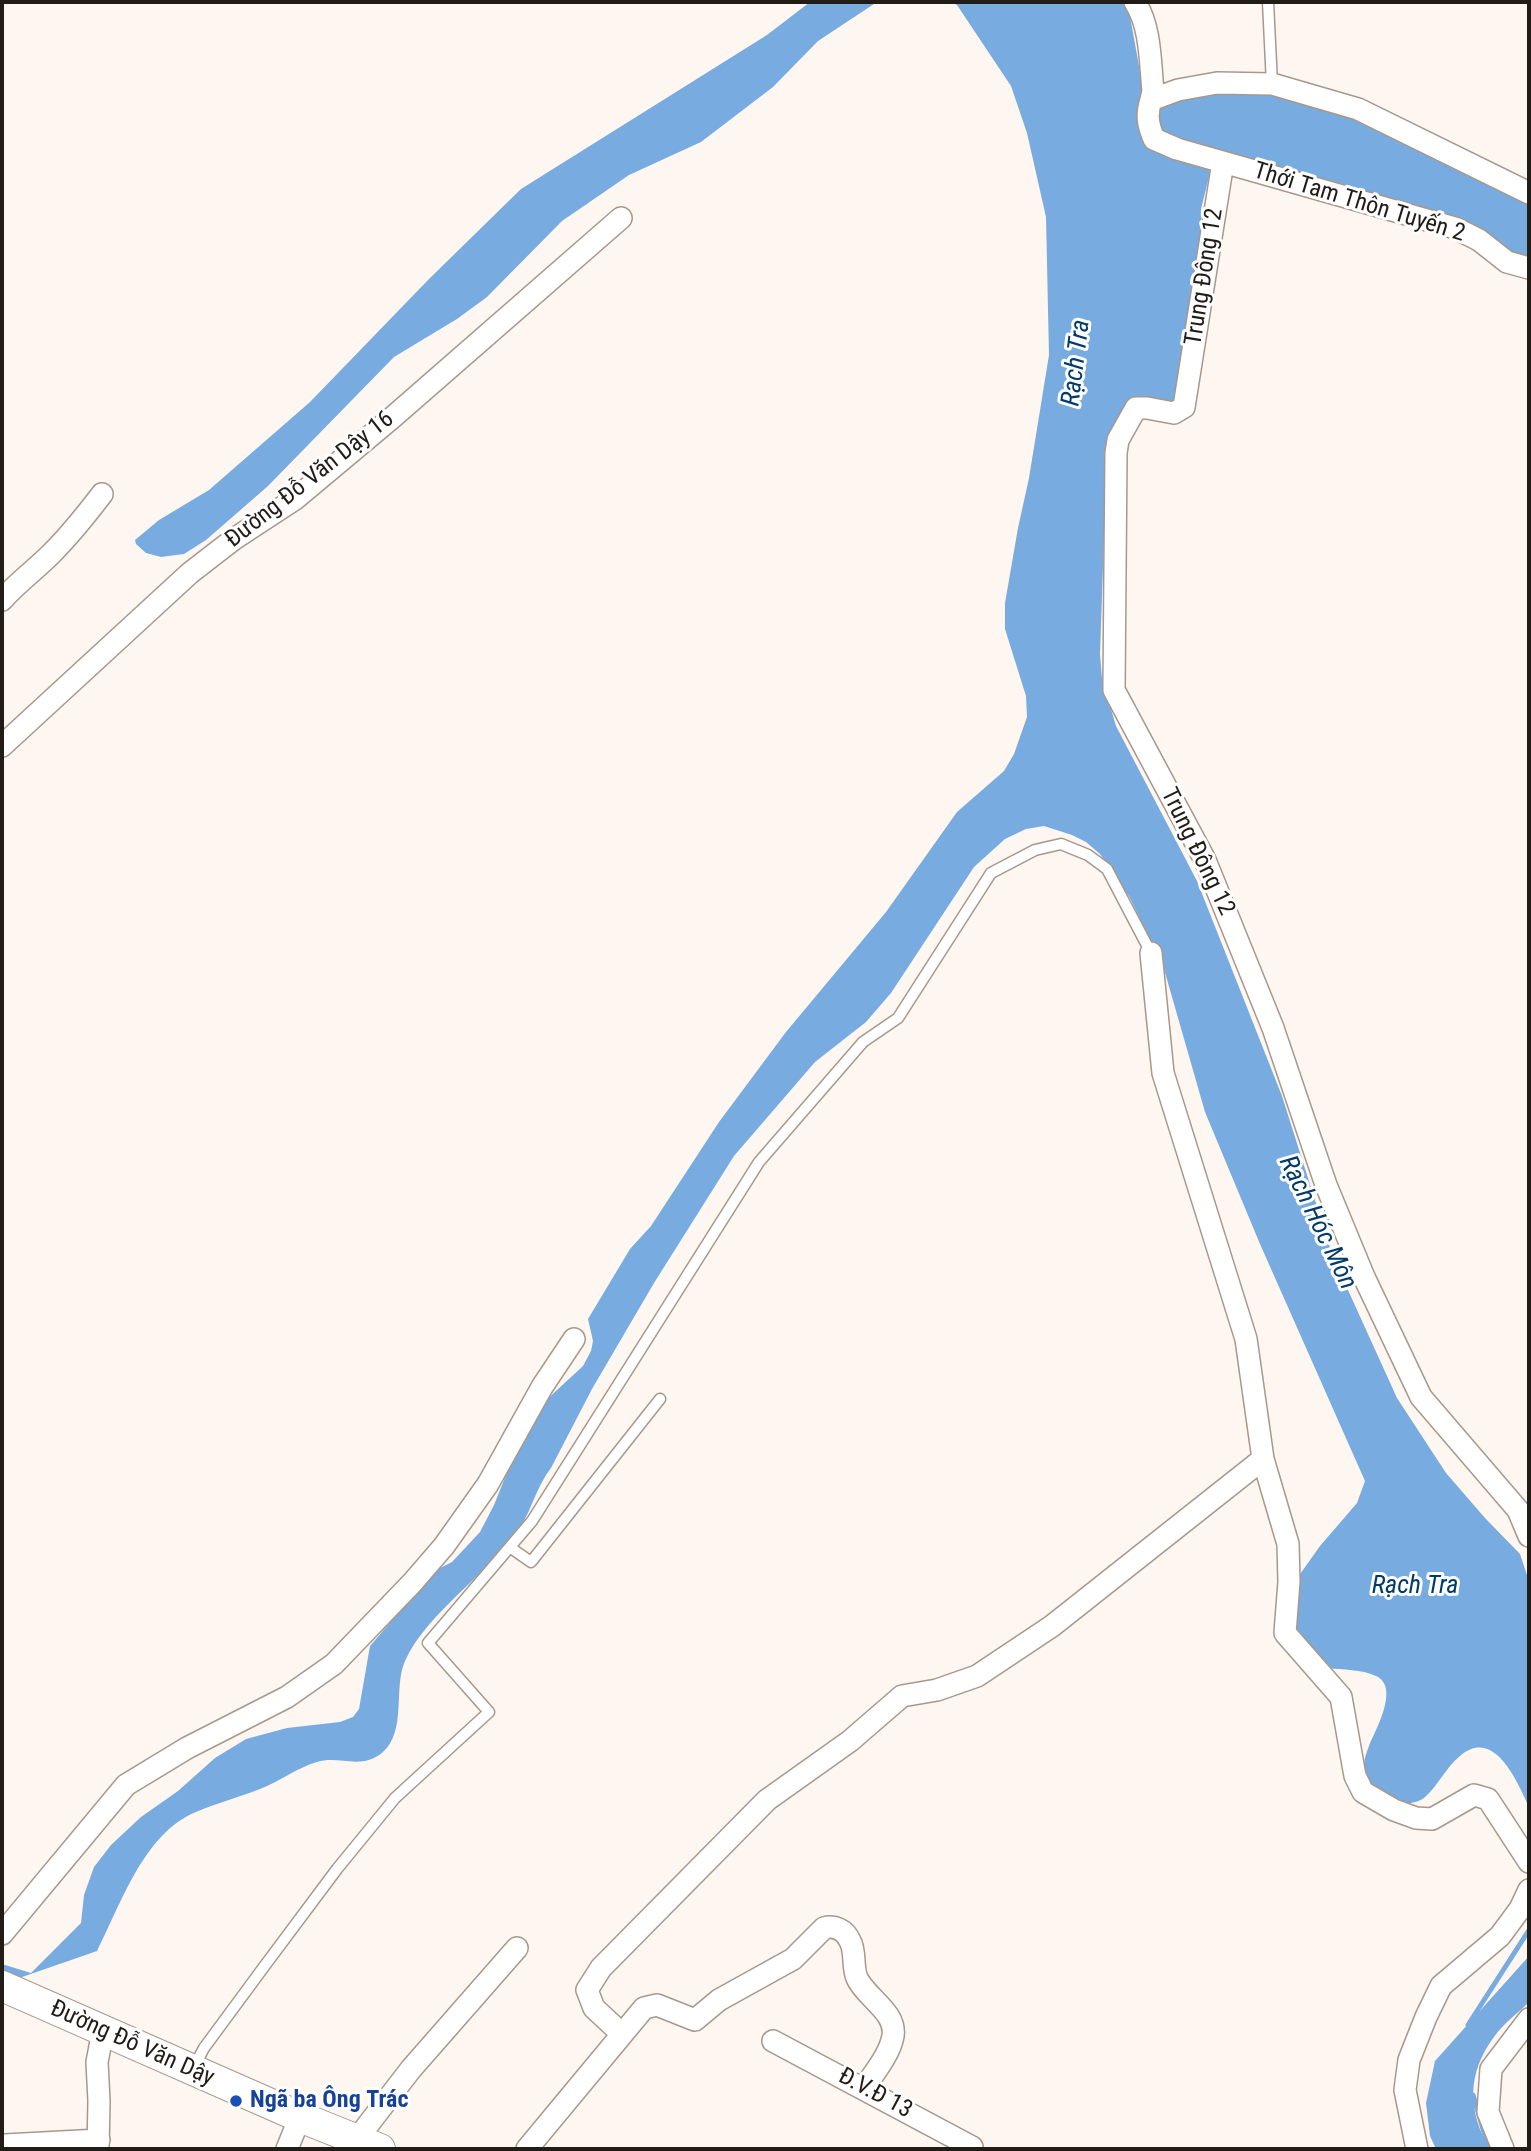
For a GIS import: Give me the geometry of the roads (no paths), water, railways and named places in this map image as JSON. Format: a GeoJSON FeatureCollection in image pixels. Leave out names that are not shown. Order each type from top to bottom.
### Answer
{"type":"FeatureCollection","features":[{"type":"Feature","properties":{"kind":"main road","name":"Đường Đỗ Văn Dậy"},"geometry":{"type":"LineString","coordinates":[[10,1992],[368,2144]]}},
{"type":"Feature","properties":{"kind":"street"},"geometry":{"type":"LineString","coordinates":[[1135,2],[1142,13],[1147,35],[1153,91],[1151,100]]}},
{"type":"Feature","properties":{"kind":"street"},"geometry":{"type":"LineString","coordinates":[[1151,100],[1178,90],[1217,83],[1272,84],[1358,109],[1529,193]]}},
{"type":"Feature","properties":{"kind":"street","name":"Thới Tam Thôn Tuyến 2"},"geometry":{"type":"LineString","coordinates":[[1151,100],[1148,125],[1154,139],[1177,149],[1455,228],[1479,240],[1507,262],[1529,268]]}},
{"type":"Feature","properties":{"kind":"street","name":"Trung Đông 12"},"geometry":{"type":"LineString","coordinates":[[1223,162],[1184,407],[1174,413],[1136,408],[1118,440],[1114,690],[1205,860],[1273,1028],[1331,1196],[1364,1277],[1421,1396],[1518,1510],[1529,1536]]}},
{"type":"Feature","properties":{"kind":"street","name":"Đường Đỗ Văn Dậy 16"},"geometry":{"type":"LineString","coordinates":[[2,746],[190,573],[234,539],[295,499],[621,218]]}},
{"type":"Feature","properties":{"kind":"street"},"geometry":{"type":"LineString","coordinates":[[2,600],[74,530],[102,494]]}},
{"type":"Feature","properties":{"kind":"street"},"geometry":{"type":"LineString","coordinates":[[1151,953],[1163,1073],[1246,1339],[1263,1459],[1288,1544],[1289,1582],[1285,1633],[1341,1697],[1355,1776],[1363,1792],[1394,1810],[1416,1818],[1432,1819],[1474,1795],[1488,1799],[1529,1863]]}},
{"type":"Feature","properties":{"kind":"street"},"geometry":{"type":"LineString","coordinates":[[2,1934],[127,1785],[187,1748],[287,1697],[334,1664],[412,1583],[444,1546],[488,1484],[542,1387],[574,1339]]}},
{"type":"Feature","properties":{"kind":"street"},"geometry":{"type":"LineString","coordinates":[[622,2034],[594,2008],[587,1990],[601,1968],[766,1800],[849,1741],[902,1696],[937,1690],[977,1676],[1052,1626],[1263,1459]]}},
{"type":"Feature","properties":{"kind":"street"},"geometry":{"type":"LineString","coordinates":[[1417,2149],[1405,2090],[1409,2060],[1426,2017],[1441,1986],[1500,1936],[1520,1909],[1529,1890]]}},
{"type":"Feature","properties":{"kind":"street"},"geometry":{"type":"LineString","coordinates":[[527,2149],[648,2006],[657,2004],[695,2020],[719,2000],[793,1959],[824,1927],[837,1927],[851,1941],[857,1979],[892,2025],[890,2045],[864,2088]]}},
{"type":"Feature","properties":{"kind":"street"},"geometry":{"type":"LineString","coordinates":[[368,2144],[411,2069],[517,1948]]}},
{"type":"Feature","properties":{"kind":"street"},"geometry":{"type":"LineString","coordinates":[[1503,2149],[1488,2112],[1491,2068],[1529,2019]]}},
{"type":"Feature","properties":{"kind":"street"},"geometry":{"type":"LineString","coordinates":[[5,2145],[99,2145],[97,2062],[103,2031]]}},
{"type":"Feature","properties":{"kind":"street","name":"Đ.V.Đ 13"},"geometry":{"type":"LineString","coordinates":[[773,2041],[972,2147],[970,2149]]}},
{"type":"Feature","properties":{"kind":"street"},"geometry":{"type":"LineString","coordinates":[[287,2149],[300,2117]]}},
{"type":"Feature","properties":{"kind":"lane"},"geometry":{"type":"LineString","coordinates":[[1268,2],[1272,84]]}},
{"type":"Feature","properties":{"kind":"lane"},"geometry":{"type":"LineString","coordinates":[[192,2070],[204,2049],[337,1869],[395,1798],[489,1712],[428,1643],[533,1521],[759,1162],[863,1042],[898,1018],[991,873],[1035,850],[1061,845],[1088,855],[1107,869],[1151,953]]}},
{"type":"Feature","properties":{"kind":"lane"},"geometry":{"type":"LineString","coordinates":[[511,1548],[531,1562],[660,1399]]}},
{"type":"Feature","properties":{"kind":"water"},"geometry":{"type":"Polygon","coordinates":[[[810,2],[877,2],[818,41],[773,87],[701,142],[629,175],[562,221],[487,297],[457,319],[394,357],[268,486],[206,540],[184,554],[161,557],[146,553],[136,544],[135,540],[159,520],[209,490],[310,402],[521,189],[767,35],[810,2]]]}},
{"type":"Feature","properties":{"kind":"water","name":"Rạch Tra"},"geometry":{"type":"Polygon","coordinates":[[[951,2],[1124,2],[1128,5],[1144,94],[1145,139],[1209,166],[1210,173],[1201,209],[1202,238],[1177,399],[1171,407],[1152,402],[1107,451],[1100,654],[1102,679],[1116,726],[1197,881],[1282,1096],[1333,1257],[1397,1398],[1446,1473],[1520,1554],[1529,1581],[1529,1807],[1504,1762],[1484,1748],[1473,1749],[1460,1756],[1430,1793],[1416,1802],[1400,1805],[1364,1783],[1366,1755],[1384,1709],[1386,1689],[1383,1681],[1364,1672],[1328,1668],[1289,1623],[1298,1577],[1320,1546],[1357,1503],[1365,1481],[1205,1112],[1164,969],[1130,898],[1100,854],[1086,842],[1044,826],[1026,829],[1005,839],[974,867],[891,993],[866,1022],[815,1062],[734,1156],[654,1283],[592,1389],[519,1529],[491,1562],[443,1609],[415,1643],[402,1672],[395,1732],[383,1752],[367,1761],[317,1762],[268,1786],[196,1812],[178,1822],[162,1836],[136,1872],[97,1951],[2,1984],[2,1964],[31,1973],[81,1923],[84,1895],[94,1867],[111,1845],[141,1817],[178,1791],[215,1758],[246,1739],[287,1728],[340,1722],[353,1717],[359,1709],[370,1646],[424,1576],[452,1562],[480,1532],[517,1448],[544,1402],[583,1366],[591,1351],[593,1341],[588,1319],[630,1249],[651,1226],[719,1122],[786,1032],[886,912],[957,812],[1004,771],[1014,754],[1027,717],[1026,696],[1005,629],[1005,603],[1049,355],[1046,217],[1027,133],[1011,86],[957,5],[951,2]]]}},
{"type":"Feature","properties":{"kind":"water"},"geometry":{"type":"Polygon","coordinates":[[[1245,90],[1294,99],[1358,116],[1529,202],[1529,259],[1158,132],[1155,114],[1162,106],[1172,101],[1196,94],[1245,90]]]}},
{"type":"Feature","properties":{"kind":"water"},"geometry":{"type":"Polygon","coordinates":[[[1529,1956],[1529,2002],[1494,2037],[1485,2051],[1475,2078],[1473,2092],[1477,2121],[1490,2149],[1436,2149],[1430,2136],[1426,2103],[1435,2061],[1529,1956]]]}},
{"type":"Feature","properties":{"kind":"waterway","name":"Rạch Hóc Môn"},"geometry":{"type":"LineString","coordinates":[[1468,2025],[1529,1930]]}},
{"type":"Feature","properties":{"kind":"waterway","name":"Rạch Hóc Môn"},"geometry":{"type":"LineString","coordinates":[[1473,2095],[1489,2149]]}},
{"type":"Feature","properties":{"kind":"place","name":"Ngã ba Ông Trác"},"geometry":{"type":"Point","coordinates":[236,2101]}}]}
